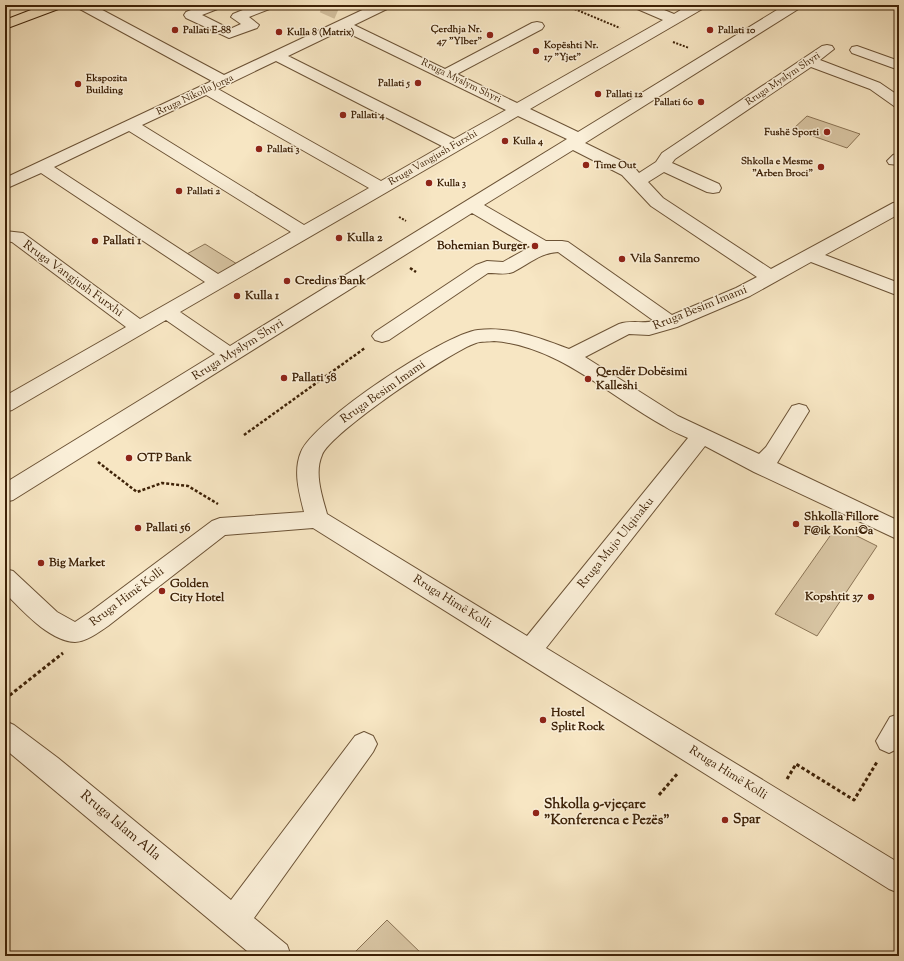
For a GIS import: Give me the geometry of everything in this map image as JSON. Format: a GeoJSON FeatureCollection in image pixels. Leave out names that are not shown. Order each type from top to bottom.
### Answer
{"type":"FeatureCollection","features":[{"type":"Feature","properties":{"kind":"main road"},"geometry":{"type":"LineString","coordinates":[[5,25],[56,5]]}},
{"type":"Feature","properties":{"kind":"street"},"geometry":{"type":"LineString","coordinates":[[83,5],[224,81]]}},
{"type":"Feature","properties":{"kind":"street"},"geometry":{"type":"LineString","coordinates":[[215,5],[191,15],[229,34],[252,25],[238,17],[267,5]]}},
{"type":"Feature","properties":{"kind":"street","name":"Rruga Nikolla Jorga"},"geometry":{"type":"LineString","coordinates":[[5,184],[277,56],[345,19],[384,5]]}},
{"type":"Feature","properties":{"kind":"street"},"geometry":{"type":"LineString","coordinates":[[640,5],[674,19]]}},
{"type":"Feature","properties":{"kind":"street","name":"Rruga Vangjush Furxhi"},"geometry":{"type":"LineString","coordinates":[[5,405],[699,5]]}},
{"type":"Feature","properties":{"kind":"street","name":"Rruga Myslym Shyri"},"geometry":{"type":"LineString","coordinates":[[5,494],[576,141],[790,6]]}},
{"type":"Feature","properties":{"kind":"street","name":"Rruga Myslym Shyri"},"geometry":{"type":"LineString","coordinates":[[345,19],[446,74],[519,109],[628,171],[657,202],[771,278]]}},
{"type":"Feature","properties":{"kind":"street"},"geometry":{"type":"LineString","coordinates":[[446,74],[537,26]]}},
{"type":"Feature","properties":{"kind":"street","name":"Rruga Myslym Shyri"},"geometry":{"type":"LineString","coordinates":[[638,181],[663,165],[668,156],[827,49]]}},
{"type":"Feature","properties":{"kind":"street"},"geometry":{"type":"LineString","coordinates":[[856,50],[899,66]]}},
{"type":"Feature","properties":{"kind":"street"},"geometry":{"type":"LineString","coordinates":[[277,56],[454,146]]}},
{"type":"Feature","properties":{"kind":"street"},"geometry":{"type":"LineString","coordinates":[[809,61],[875,86],[899,103]]}},
{"type":"Feature","properties":{"kind":"street"},"geometry":{"type":"LineString","coordinates":[[206,89],[382,188]]}},
{"type":"Feature","properties":{"kind":"street"},"geometry":{"type":"LineString","coordinates":[[130,125],[305,233]]}},
{"type":"Feature","properties":{"kind":"street"},"geometry":{"type":"LineString","coordinates":[[663,165],[713,188]]}},
{"type":"Feature","properties":{"kind":"street"},"geometry":{"type":"LineString","coordinates":[[42,166],[218,282]]}},
{"type":"Feature","properties":{"kind":"street"},"geometry":{"type":"LineString","coordinates":[[472,205],[543,246],[562,246],[670,323]]}},
{"type":"Feature","properties":{"kind":"street","name":"Rruga Besim Imami"},"geometry":{"type":"LineString","coordinates":[[317,519],[308,482],[308,463],[312,450],[322,437],[338,424],[430,359],[468,339],[496,335],[523,339],[570,357],[626,328],[649,329],[670,323],[718,300],[743,292],[811,256],[899,206]]}},
{"type":"Feature","properties":{"kind":"street","name":"Rruga Vangjush Furxhi"},"geometry":{"type":"LineString","coordinates":[[6,236],[17,237],[140,328]]}},
{"type":"Feature","properties":{"kind":"street"},"geometry":{"type":"LineString","coordinates":[[374,342],[482,268],[506,268],[543,246]]}},
{"type":"Feature","properties":{"kind":"street"},"geometry":{"type":"LineString","coordinates":[[811,256],[899,290]]}},
{"type":"Feature","properties":{"kind":"street"},"geometry":{"type":"LineString","coordinates":[[167,312],[230,355]]}},
{"type":"Feature","properties":{"kind":"street"},"geometry":{"type":"LineString","coordinates":[[570,357],[639,402],[701,437],[899,531]]}},
{"type":"Feature","properties":{"kind":"street"},"geometry":{"type":"LineString","coordinates":[[762,466],[774,452],[799,412]]}},
{"type":"Feature","properties":{"kind":"street","name":"Rruga Mujo Ulqinaku"},"geometry":{"type":"LineString","coordinates":[[530,650],[701,437]]}},
{"type":"Feature","properties":{"kind":"street","name":"Rruga Himë Kolli"},"geometry":{"type":"LineString","coordinates":[[5,578],[53,624],[64,630],[76,632],[88,627],[99,619],[220,527],[317,519],[899,879]]}},
{"type":"Feature","properties":{"kind":"street","name":"Rruga Islam Alla"},"geometry":{"type":"LineString","coordinates":[[5,733],[48,766],[276,956]]}},
{"type":"Feature","properties":{"kind":"street"},"geometry":{"type":"LineString","coordinates":[[234,921],[364,744]]}},
{"type":"Feature","properties":{"kind":"path"},"geometry":{"type":"LineString","coordinates":[[565,5],[711,57]]}},
{"type":"Feature","properties":{"kind":"path"},"geometry":{"type":"LineString","coordinates":[[5,184],[8,212],[6,236]]}},
{"type":"Feature","properties":{"kind":"path"},"geometry":{"type":"LineString","coordinates":[[244,435],[374,342]]}},
{"type":"Feature","properties":{"kind":"path"},"geometry":{"type":"LineString","coordinates":[[92,457],[137,492],[162,483],[188,486]]}},
{"type":"Feature","properties":{"kind":"path"},"geometry":{"type":"LineString","coordinates":[[5,699],[72,646],[76,632]]}},
{"type":"Feature","properties":{"kind":"path"},"geometry":{"type":"LineString","coordinates":[[773,801],[796,764],[854,800],[894,733]]}},
{"type":"Feature","properties":{"kind":"shaded area","name":"Fushë Sporti"},"geometry":{"type":"Polygon","coordinates":[[[807,116],[860,134],[847,148],[793,129],[807,116]]]}},
{"type":"Feature","properties":{"kind":"shaded area"},"geometry":{"type":"Polygon","coordinates":[[[205,244],[237,264],[218,275],[185,255],[205,244]]]}},
{"type":"Feature","properties":{"kind":"shaded area"},"geometry":{"type":"Polygon","coordinates":[[[837,526],[877,546],[817,636],[775,614],[837,526]]]}},
{"type":"Feature","properties":{"kind":"shaded area"},"geometry":{"type":"Polygon","coordinates":[[[387,920],[424,956],[351,956],[387,920]]]}},
{"type":"Feature","properties":{"kind":"tunnel"},"geometry":{"type":"LineString","coordinates":[[323,5],[339,12]]}},
{"type":"Feature","properties":{"kind":"place","name":"Pallati E-88"},"geometry":{"type":"Point","coordinates":[175,30]}},
{"type":"Feature","properties":{"kind":"place","name":"Pallati 10"},"geometry":{"type":"Point","coordinates":[710,30]}},
{"type":"Feature","properties":{"kind":"place","name":"Kulla 8 (Matrix)"},"geometry":{"type":"Point","coordinates":[279,32]}},
{"type":"Feature","properties":{"kind":"place","name":"Çerdhja Nr. 47 \"Ylber\""},"geometry":{"type":"Point","coordinates":[490,35]}},
{"type":"Feature","properties":{"kind":"place","name":"Kopështi Nr. 17 \"Yjet\""},"geometry":{"type":"Point","coordinates":[536,51]}},
{"type":"Feature","properties":{"kind":"place","name":"Pallati 5"},"geometry":{"type":"Point","coordinates":[418,83]}},
{"type":"Feature","properties":{"kind":"place","name":"Ekspozita Building"},"geometry":{"type":"Point","coordinates":[78,84]}},
{"type":"Feature","properties":{"kind":"place","name":"Pallati 12"},"geometry":{"type":"Point","coordinates":[598,94]}},
{"type":"Feature","properties":{"kind":"place","name":"Pallati 60"},"geometry":{"type":"Point","coordinates":[701,102]}},
{"type":"Feature","properties":{"kind":"place","name":"Pallati 4"},"geometry":{"type":"Point","coordinates":[343,115]}},
{"type":"Feature","properties":{"kind":"place","name":"Fushë Sporti"},"geometry":{"type":"Point","coordinates":[827,132]}},
{"type":"Feature","properties":{"kind":"place","name":"Kulla 4"},"geometry":{"type":"Point","coordinates":[505,141]}},
{"type":"Feature","properties":{"kind":"place","name":"Pallati 3"},"geometry":{"type":"Point","coordinates":[259,149]}},
{"type":"Feature","properties":{"kind":"place","name":"Time Out"},"geometry":{"type":"Point","coordinates":[586,165]}},
{"type":"Feature","properties":{"kind":"place","name":"Shkolla e Mesme \"Arben Broci\""},"geometry":{"type":"Point","coordinates":[821,167]}},
{"type":"Feature","properties":{"kind":"place","name":"Kulla 3"},"geometry":{"type":"Point","coordinates":[429,183]}},
{"type":"Feature","properties":{"kind":"place","name":"Pallati 2"},"geometry":{"type":"Point","coordinates":[179,191]}},
{"type":"Feature","properties":{"kind":"place","name":"Kulla 2"},"geometry":{"type":"Point","coordinates":[339,238]}},
{"type":"Feature","properties":{"kind":"place","name":"Pallati 1"},"geometry":{"type":"Point","coordinates":[95,241]}},
{"type":"Feature","properties":{"kind":"place","name":"Bohemian Burger"},"geometry":{"type":"Point","coordinates":[535,246]}},
{"type":"Feature","properties":{"kind":"place","name":"Vila Sanremo"},"geometry":{"type":"Point","coordinates":[622,259]}},
{"type":"Feature","properties":{"kind":"place","name":"Credins Bank"},"geometry":{"type":"Point","coordinates":[287,281]}},
{"type":"Feature","properties":{"kind":"place","name":"Kulla 1"},"geometry":{"type":"Point","coordinates":[237,296]}},
{"type":"Feature","properties":{"kind":"place","name":"Pallati 58"},"geometry":{"type":"Point","coordinates":[284,378]}},
{"type":"Feature","properties":{"kind":"place","name":"Qendër Dobësimi Kalleshi"},"geometry":{"type":"Point","coordinates":[588,379]}},
{"type":"Feature","properties":{"kind":"place","name":"OTP Bank"},"geometry":{"type":"Point","coordinates":[129,458]}},
{"type":"Feature","properties":{"kind":"place","name":"Shkolla Fillore F@ik Koni©a"},"geometry":{"type":"Point","coordinates":[796,524]}},
{"type":"Feature","properties":{"kind":"place","name":"Pallati 56"},"geometry":{"type":"Point","coordinates":[138,528]}},
{"type":"Feature","properties":{"kind":"place","name":"Big Market"},"geometry":{"type":"Point","coordinates":[41,563]}},
{"type":"Feature","properties":{"kind":"place","name":"Golden City Hotel"},"geometry":{"type":"Point","coordinates":[162,591]}},
{"type":"Feature","properties":{"kind":"place","name":"Kopshtit 37"},"geometry":{"type":"Point","coordinates":[871,597]}},
{"type":"Feature","properties":{"kind":"place","name":"Hostel Split Rock"},"geometry":{"type":"Point","coordinates":[543,720]}},
{"type":"Feature","properties":{"kind":"place","name":"Shkolla 9-vjeçare \"Konferenca e Pezës\""},"geometry":{"type":"Point","coordinates":[536,813]}},
{"type":"Feature","properties":{"kind":"place","name":"Spar"},"geometry":{"type":"Point","coordinates":[725,820]}}]}
